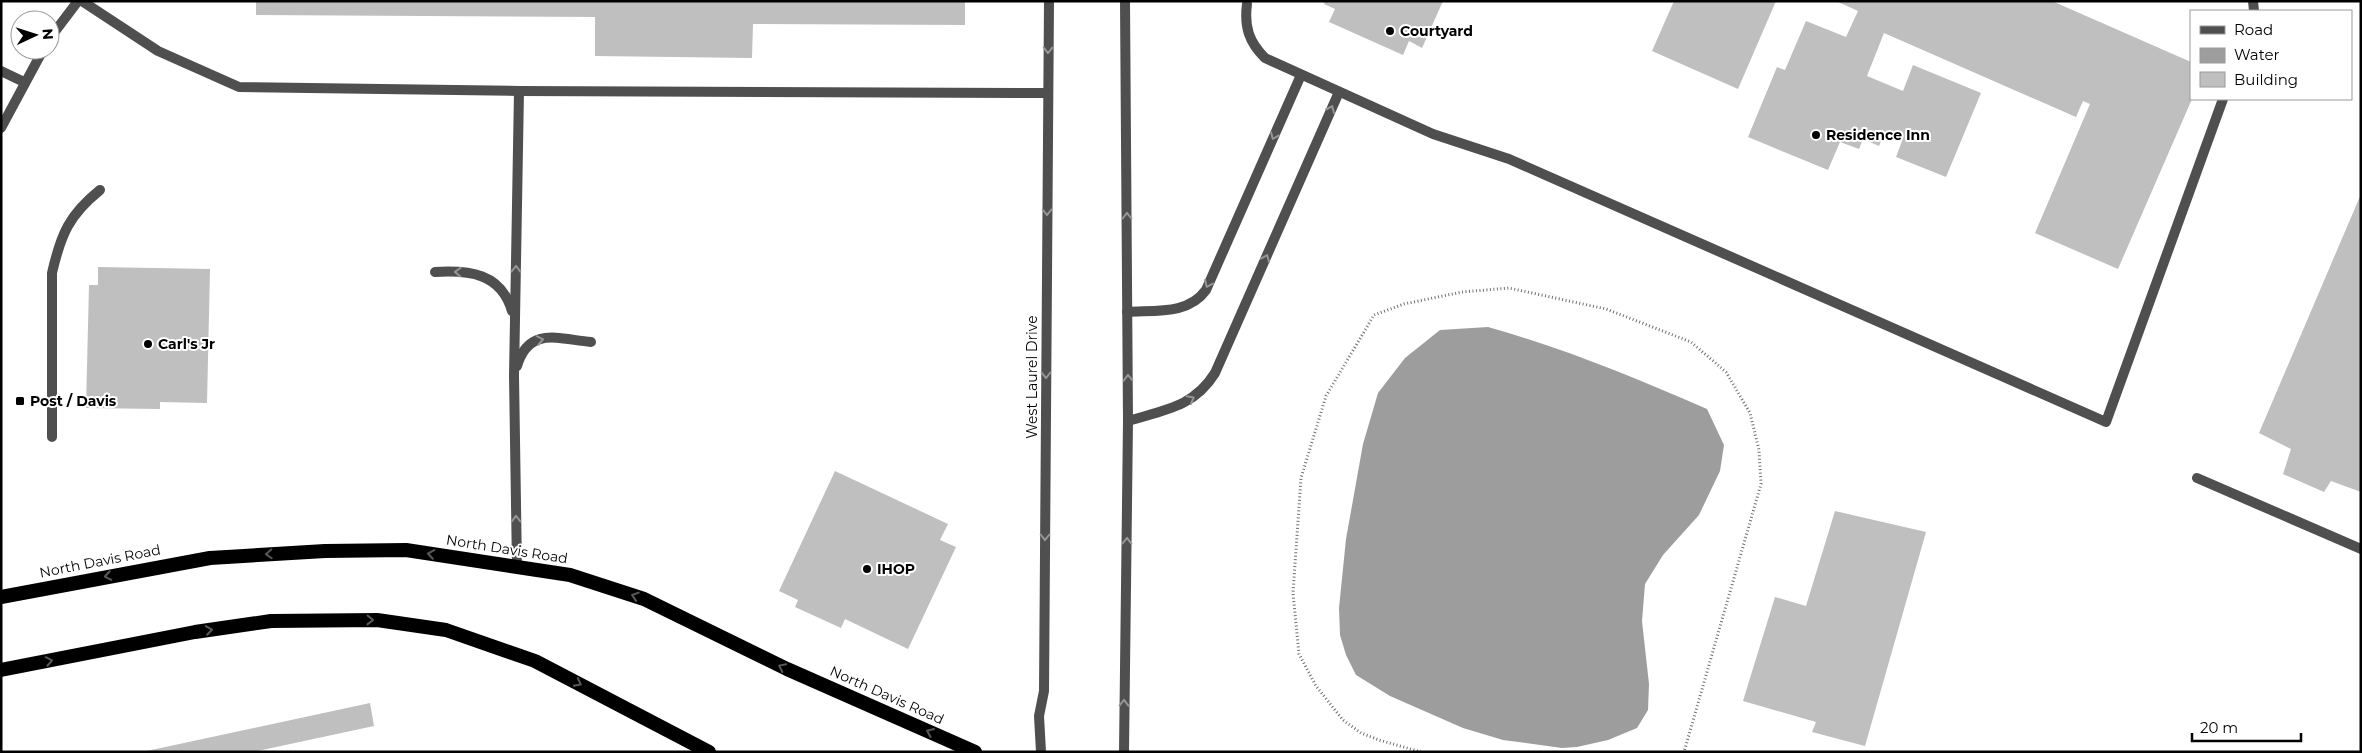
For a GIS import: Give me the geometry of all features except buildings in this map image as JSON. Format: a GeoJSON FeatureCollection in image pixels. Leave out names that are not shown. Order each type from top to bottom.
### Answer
{"type":"FeatureCollection","features":[{"type":"Feature","properties":{"kind":"highway","name":"North Davis Road"},"geometry":{"type":"LineString","coordinates":[[1,597],[210,558],[406,550],[570,575],[644,599],[787,669],[975,752]]}},
{"type":"Feature","properties":{"kind":"highway"},"geometry":{"type":"LineString","coordinates":[[1,670],[195,632],[271,621],[377,620],[446,630],[535,661],[709,752]]}},
{"type":"Feature","properties":{"kind":"street"},"geometry":{"type":"LineString","coordinates":[[60,25],[78,1]]}},
{"type":"Feature","properties":{"kind":"street"},"geometry":{"type":"LineString","coordinates":[[82,1],[158,51],[239,87],[519,91],[1048,93]]}},
{"type":"Feature","properties":{"kind":"street","name":"West Laurel Drive"},"geometry":{"type":"LineString","coordinates":[[1041,752],[1039,716],[1044,691],[1049,1]]}},
{"type":"Feature","properties":{"kind":"street"},"geometry":{"type":"LineString","coordinates":[[1124,752],[1128,421],[1125,1]]}},
{"type":"Feature","properties":{"kind":"street"},"geometry":{"type":"LineString","coordinates":[[1247,4],[1246,24],[1251,42],[1266,58],[1433,134],[1508,159],[2106,422],[2223,100]]}},
{"type":"Feature","properties":{"kind":"street"},"geometry":{"type":"LineString","coordinates":[[1,128],[37,60]]}},
{"type":"Feature","properties":{"kind":"street"},"geometry":{"type":"LineString","coordinates":[[1,71],[24,82]]}},
{"type":"Feature","properties":{"kind":"street"},"geometry":{"type":"LineString","coordinates":[[1127,312],[1177,309],[1190,306],[1206,290],[1301,75]]}},
{"type":"Feature","properties":{"kind":"street"},"geometry":{"type":"LineString","coordinates":[[517,568],[514,376],[519,91]]}},
{"type":"Feature","properties":{"kind":"street"},"geometry":{"type":"LineString","coordinates":[[1128,421],[1190,400],[1206,386],[1215,373],[1339,92]]}},
{"type":"Feature","properties":{"kind":"street"},"geometry":{"type":"LineString","coordinates":[[52,437],[52,273],[56,253],[70,220],[81,206],[100,190]]}},
{"type":"Feature","properties":{"kind":"street"},"geometry":{"type":"LineString","coordinates":[[434,272],[460,270],[477,274],[489,280],[509,300],[515,322]]}},
{"type":"Feature","properties":{"kind":"street"},"geometry":{"type":"LineString","coordinates":[[514,376],[525,346],[536,339],[547,338],[590,342]]}},
{"type":"Feature","properties":{"kind":"street"},"geometry":{"type":"LineString","coordinates":[[2197,478],[2361,549]]}},
{"type":"Feature","properties":{"kind":"path"},"geometry":{"type":"LineString","coordinates":[[1421,752],[1370,737],[1343,720],[1316,686],[1299,654],[1293,593],[1302,478],[1326,396],[1374,315],[1404,304],[1462,292],[1509,288],[1606,309],[1690,342],[1726,372],[1750,414],[1760,450],[1761,484],[1684,752]]}},
{"type":"Feature","properties":{"kind":"water"},"geometry":{"type":"Polygon","coordinates":[[[1488,327],[1544,344],[1599,364],[1707,409],[1724,445],[1720,471],[1699,515],[1663,555],[1645,584],[1642,621],[1649,684],[1648,710],[1637,728],[1608,740],[1577,747],[1562,748],[1503,740],[1463,728],[1390,696],[1356,675],[1346,655],[1340,635],[1339,608],[1346,539],[1363,444],[1378,393],[1405,358],[1440,330],[1488,327]]]}},
{"type":"Feature","properties":{"kind":"place","name":"Courtyard"},"geometry":{"type":"Point","coordinates":[1390,31]}},
{"type":"Feature","properties":{"kind":"place","name":"Residence Inn"},"geometry":{"type":"Point","coordinates":[1816,135]}},
{"type":"Feature","properties":{"kind":"place","name":"Carl's Jr"},"geometry":{"type":"Point","coordinates":[148,344]}},
{"type":"Feature","properties":{"kind":"place","name":"Post / Davis"},"geometry":{"type":"Point","coordinates":[20,401]}},
{"type":"Feature","properties":{"kind":"place","name":"IHOP"},"geometry":{"type":"Point","coordinates":[867,569]}}]}
